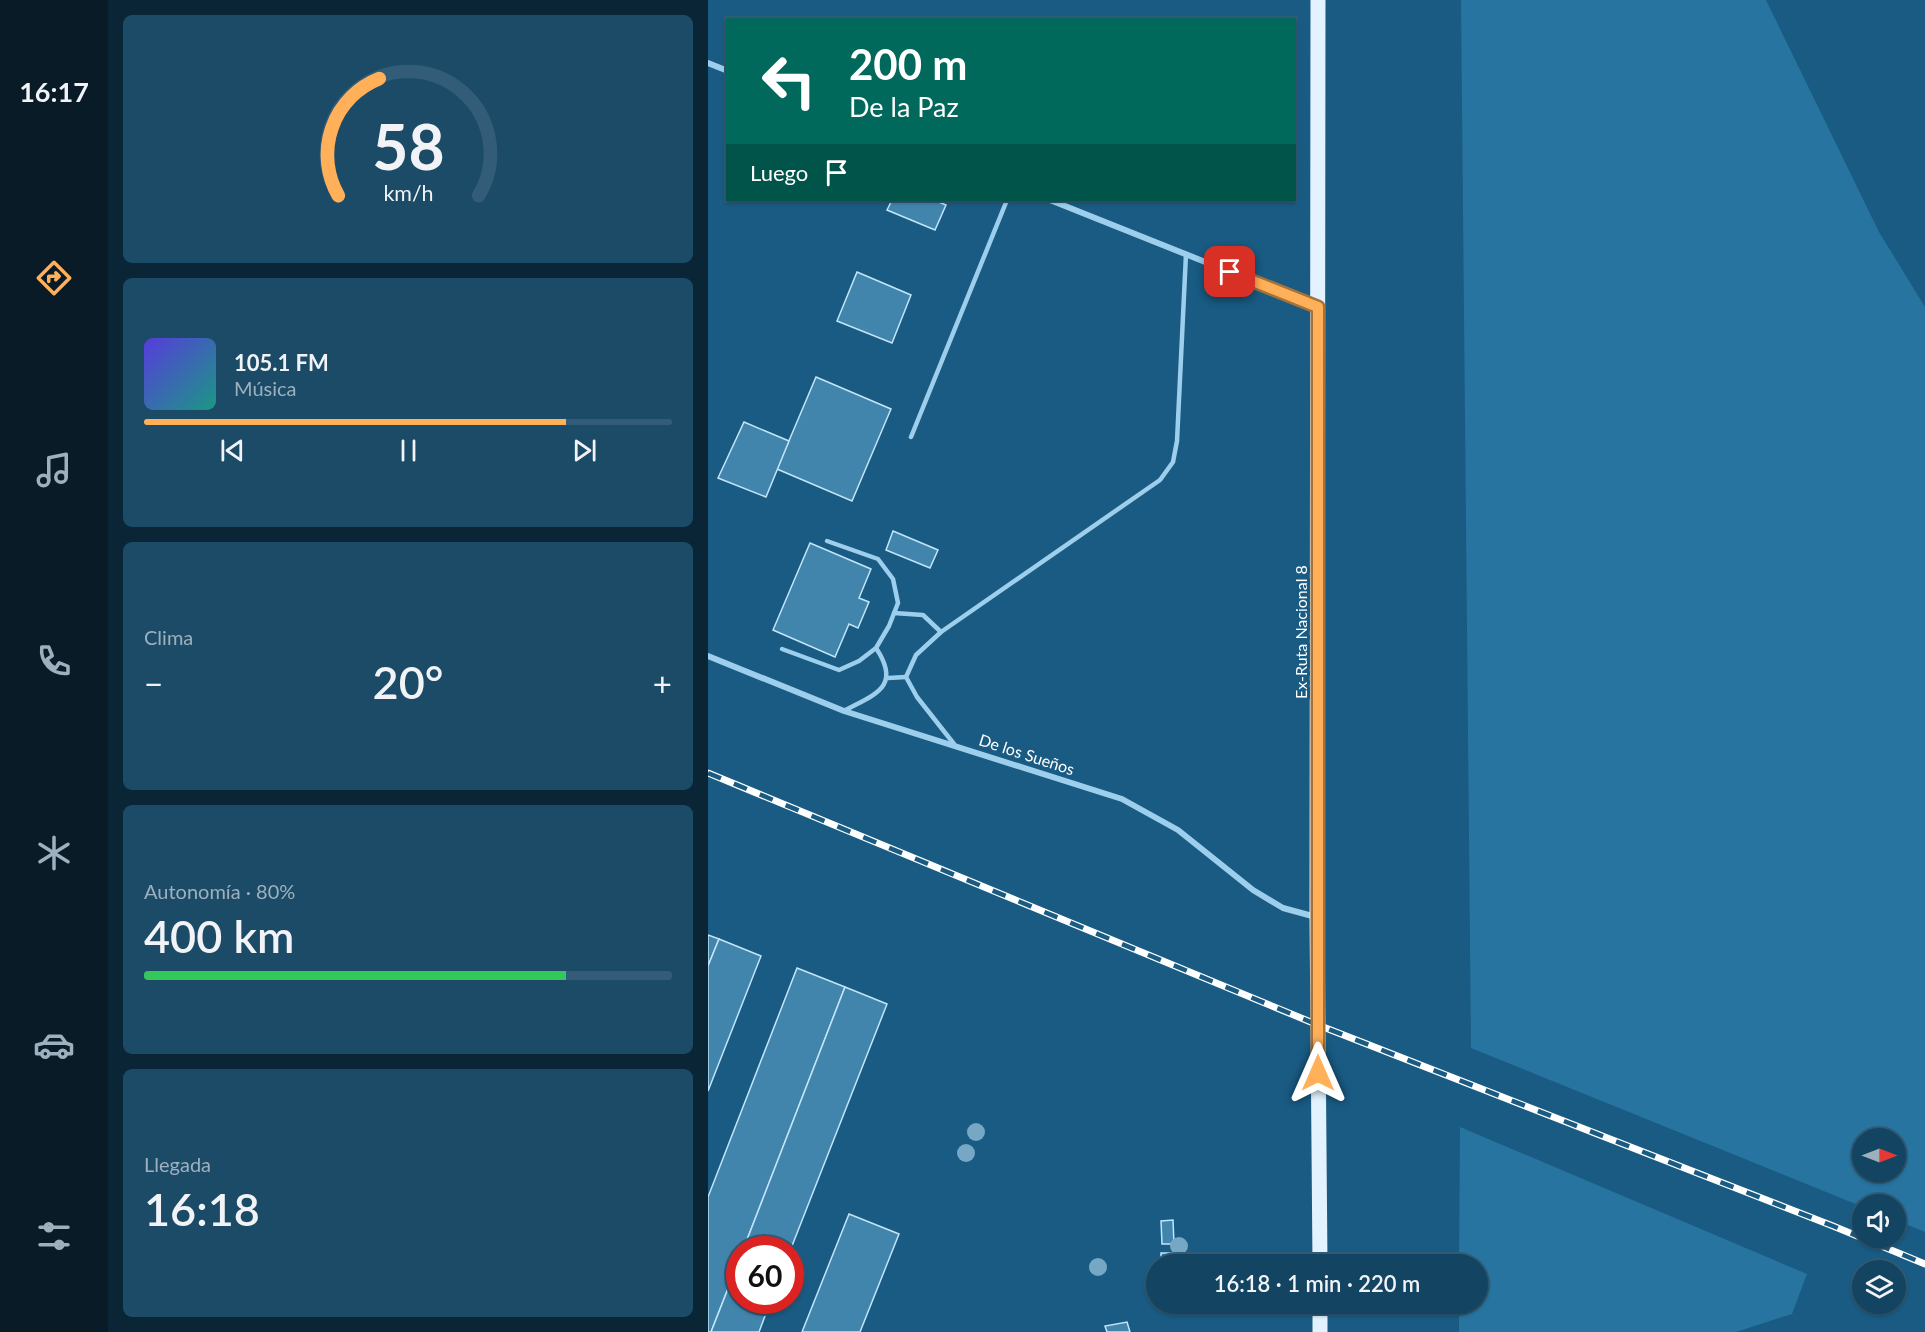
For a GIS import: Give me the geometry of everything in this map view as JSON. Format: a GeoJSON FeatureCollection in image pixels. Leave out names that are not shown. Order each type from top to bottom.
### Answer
{"type":"FeatureCollection","features":[{"type":"Feature","properties":{"kind":"main road","name":"Ex-Ruta Nacional 8"},"geometry":{"type":"LineString","coordinates":[[1318,0],[1317,917],[1320,1254]]}},
{"type":"Feature","properties":{"kind":"main road"},"geometry":{"type":"LineString","coordinates":[[1320,1314],[1320,1332]]}},
{"type":"Feature","properties":{"kind":"street"},"geometry":{"type":"LineString","coordinates":[[708,63],[726,70]]}},
{"type":"Feature","properties":{"kind":"street"},"geometry":{"type":"LineString","coordinates":[[1053,201],[1318,307]]}},
{"type":"Feature","properties":{"kind":"street","name":"De los Sueños"},"geometry":{"type":"LineString","coordinates":[[708,656],[844,711],[1122,799],[1178,830],[1253,890],[1283,908],[1317,917]]}},
{"type":"Feature","properties":{"kind":"lane"},"geometry":{"type":"LineString","coordinates":[[910,437],[1007,201]]}},
{"type":"Feature","properties":{"kind":"lane"},"geometry":{"type":"LineString","coordinates":[[906,677],[916,655],[941,632],[1160,480],[1173,462],[1177,441],[1186,254]]}},
{"type":"Feature","properties":{"kind":"lane"},"geometry":{"type":"LineString","coordinates":[[782,649],[838,670],[859,661],[876,648],[889,626],[898,603],[893,579],[878,559],[827,541]]}},
{"type":"Feature","properties":{"kind":"lane"},"geometry":{"type":"LineString","coordinates":[[894,613],[923,615],[941,632]]}},
{"type":"Feature","properties":{"kind":"lane"},"geometry":{"type":"LineString","coordinates":[[844,711],[881,691],[888,678],[884,660],[876,648]]}},
{"type":"Feature","properties":{"kind":"lane"},"geometry":{"type":"LineString","coordinates":[[888,678],[906,677]]}},
{"type":"Feature","properties":{"kind":"lane"},"geometry":{"type":"LineString","coordinates":[[906,677],[916,697],[954,744]]}},
{"type":"Feature","properties":{"kind":"shaded area"},"geometry":{"type":"Polygon","coordinates":[[[1461,0],[1766,0],[1879,232],[1925,307],[1925,1232],[1906,1224],[1906,1194],[1852,1194],[1852,1203],[1471,1048],[1461,0]]]}},
{"type":"Feature","properties":{"kind":"shaded area"},"geometry":{"type":"Polygon","coordinates":[[[1460,1127],[1807,1274],[1792,1314],[1736,1332],[1459,1332],[1459,1314],[1488,1314],[1488,1254],[1459,1254],[1460,1127]]]}},
{"type":"Feature","properties":{"kind":"building"},"geometry":{"type":"Polygon","coordinates":[[[892,201],[936,201],[946,205],[935,230],[887,210],[892,201]]]}},
{"type":"Feature","properties":{"kind":"building"},"geometry":{"type":"Polygon","coordinates":[[[857,272],[911,295],[892,343],[837,321],[857,272]]]}},
{"type":"Feature","properties":{"kind":"building"},"geometry":{"type":"Polygon","coordinates":[[[816,377],[891,409],[852,501],[777,469],[816,377]]]}},
{"type":"Feature","properties":{"kind":"building"},"geometry":{"type":"Polygon","coordinates":[[[744,422],[789,441],[766,497],[718,478],[744,422]]]}},
{"type":"Feature","properties":{"kind":"building"},"geometry":{"type":"Polygon","coordinates":[[[893,531],[938,550],[930,568],[886,550],[893,531]]]}},
{"type":"Feature","properties":{"kind":"building"},"geometry":{"type":"Polygon","coordinates":[[[810,543],[871,569],[859,598],[869,602],[858,628],[849,624],[835,657],[773,630],[810,543]]]}},
{"type":"Feature","properties":{"kind":"building"},"geometry":{"type":"Polygon","coordinates":[[[708,935],[719,939],[708,966],[708,935]]]}},
{"type":"Feature","properties":{"kind":"building"},"geometry":{"type":"Polygon","coordinates":[[[719,939],[761,956],[708,1091],[708,966],[719,939]]]}},
{"type":"Feature","properties":{"kind":"building"},"geometry":{"type":"Polygon","coordinates":[[[797,968],[845,987],[748,1236],[726,1236],[726,1294],[711,1332],[708,1332],[708,1197],[797,968]]]}},
{"type":"Feature","properties":{"kind":"building"},"geometry":{"type":"Polygon","coordinates":[[[845,987],[887,1004],[796,1236],[748,1236],[845,987]]]}},
{"type":"Feature","properties":{"kind":"building"},"geometry":{"type":"Polygon","coordinates":[[[849,1214],[899,1234],[860,1332],[802,1332],[849,1214]]]}},
{"type":"Feature","properties":{"kind":"building"},"geometry":{"type":"Polygon","coordinates":[[[1173,1220],[1174,1244],[1162,1244],[1161,1221],[1173,1220]]]}},
{"type":"Feature","properties":{"kind":"building"},"geometry":{"type":"Polygon","coordinates":[[[726,1294],[726,1314],[766,1314],[759,1332],[711,1332],[726,1294]]]}},
{"type":"Feature","properties":{"kind":"building"},"geometry":{"type":"Polygon","coordinates":[[[1127,1322],[1130,1332],[1107,1332],[1105,1326],[1127,1322]]]}},
{"type":"Feature","properties":{"kind":"railway"},"geometry":{"type":"LineString","coordinates":[[708,773],[1318,1025],[1925,1264]]}},
{"type":"Feature","properties":{"kind":"route"},"geometry":{"type":"LineString","coordinates":[[1230,272],[1318,307],[1318,1073]]}}]}
